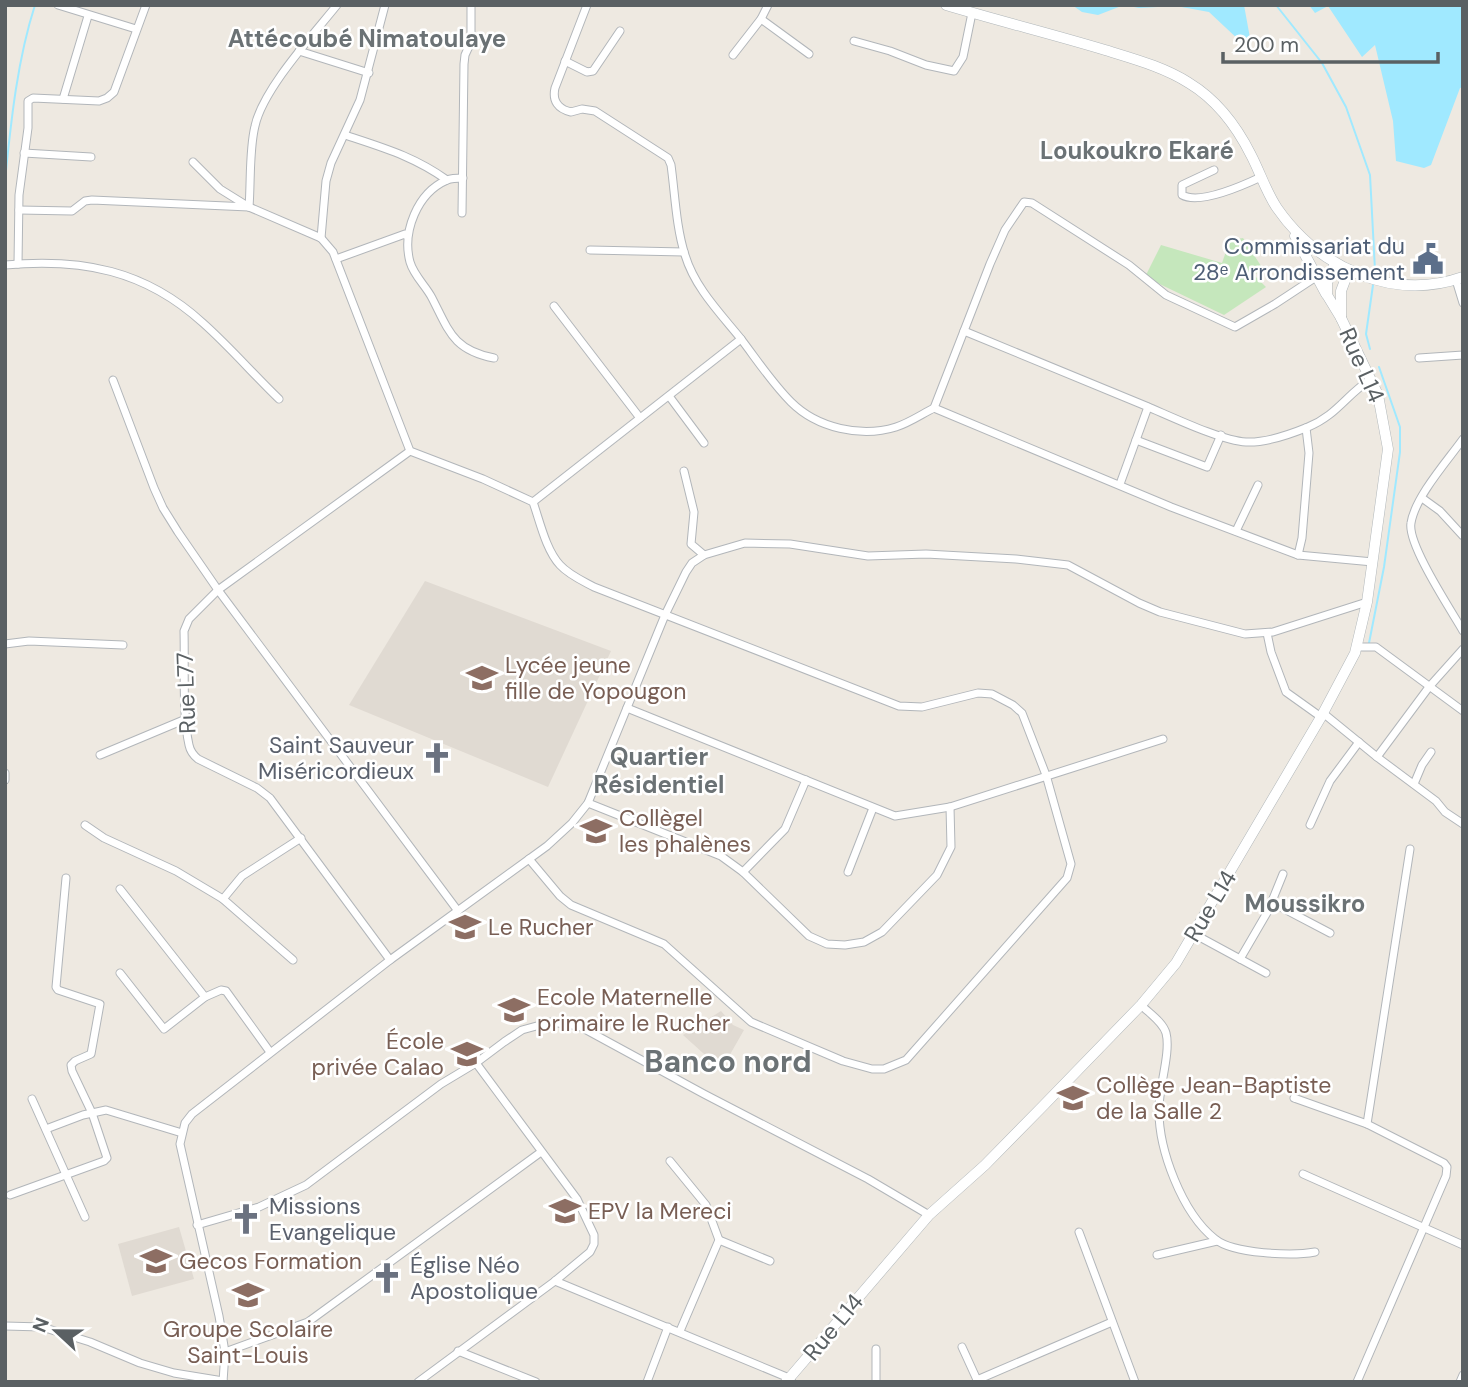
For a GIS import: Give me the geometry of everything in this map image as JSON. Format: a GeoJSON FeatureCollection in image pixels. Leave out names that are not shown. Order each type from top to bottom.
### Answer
{"type":"FeatureCollection","features":[{"type":"Feature","properties":{"kind":"street"},"geometry":{"type":"LineString","coordinates":[[58,5],[136,29]]}},
{"type":"Feature","properties":{"kind":"street"},"geometry":{"type":"LineString","coordinates":[[18,264],[19,210],[28,128],[28,102],[33,98],[107,98],[114,92],[146,5]]}},
{"type":"Feature","properties":{"kind":"street"},"geometry":{"type":"LineString","coordinates":[[249,207],[254,126],[262,104],[299,51],[337,5]]}},
{"type":"Feature","properties":{"kind":"street"},"geometry":{"type":"LineString","coordinates":[[321,238],[326,181],[331,163],[360,100],[385,5]]}},
{"type":"Feature","properties":{"kind":"street"},"geometry":{"type":"LineString","coordinates":[[462,213],[464,64],[471,37],[471,5]]}},
{"type":"Feature","properties":{"kind":"street"},"geometry":{"type":"LineString","coordinates":[[587,5],[553,94],[558,106],[571,112],[582,109],[594,111],[668,158],[684,252],[692,275],[793,405],[827,424],[858,432],[871,432],[897,427],[934,408],[1002,236],[1024,202],[1032,203],[1129,265],[1166,295],[1235,327],[1315,277]]}},
{"type":"Feature","properties":{"kind":"street"},"geometry":{"type":"LineString","coordinates":[[733,55],[761,19],[768,5]]}},
{"type":"Feature","properties":{"kind":"street"},"geometry":{"type":"LineString","coordinates":[[946,5],[1140,61],[1182,79],[1204,93],[1227,118],[1245,144],[1276,206],[1312,248],[1335,263],[1368,278],[1399,284],[1430,284],[1459,279],[1463,303]]}},
{"type":"Feature","properties":{"kind":"street"},"geometry":{"type":"LineString","coordinates":[[853,41],[877,46],[946,71],[954,71],[963,57],[972,13]]}},
{"type":"Feature","properties":{"kind":"street"},"geometry":{"type":"LineString","coordinates":[[63,99],[88,16]]}},
{"type":"Feature","properties":{"kind":"street"},"geometry":{"type":"LineString","coordinates":[[761,19],[809,54]]}},
{"type":"Feature","properties":{"kind":"street"},"geometry":{"type":"LineString","coordinates":[[565,61],[587,72],[593,71],[620,31]]}},
{"type":"Feature","properties":{"kind":"street"},"geometry":{"type":"LineString","coordinates":[[299,51],[369,73]]}},
{"type":"Feature","properties":{"kind":"street"},"geometry":{"type":"LineString","coordinates":[[345,135],[413,159],[447,180]]}},
{"type":"Feature","properties":{"kind":"street"},"geometry":{"type":"LineString","coordinates":[[24,153],[91,157]]}},
{"type":"Feature","properties":{"kind":"street"},"geometry":{"type":"LineString","coordinates":[[193,162],[220,189],[249,207],[321,238],[328,244],[411,451],[533,502],[552,553],[567,572],[594,587],[899,706],[922,707],[978,693],[992,694],[1003,699],[1022,713],[1046,775],[1070,864],[1067,878],[906,1060],[884,1069],[872,1069],[843,1061],[751,1022],[664,944],[571,905],[529,859]]}},
{"type":"Feature","properties":{"kind":"street"},"geometry":{"type":"LineString","coordinates":[[1214,170],[1182,185],[1182,195],[1187,198],[1210,196],[1261,177]]}},
{"type":"Feature","properties":{"kind":"street"},"geometry":{"type":"LineString","coordinates":[[463,177],[447,180],[430,192],[418,207],[407,236],[413,270],[427,290],[450,334],[464,347],[494,358]]}},
{"type":"Feature","properties":{"kind":"street"},"geometry":{"type":"LineString","coordinates":[[19,210],[72,211],[85,201],[92,200],[249,207]]}},
{"type":"Feature","properties":{"kind":"street","name":"Rue L14"},"geometry":{"type":"LineString","coordinates":[[789,1381],[929,1215],[985,1165],[1141,1005],[1176,963],[1322,715],[1357,647],[1367,602],[1388,449],[1381,402],[1341,318],[1315,277],[1291,226]]}},
{"type":"Feature","properties":{"kind":"street"},"geometry":{"type":"LineString","coordinates":[[336,259],[405,234],[407,236]]}},
{"type":"Feature","properties":{"kind":"street"},"geometry":{"type":"LineString","coordinates":[[590,250],[684,252]]}},
{"type":"Feature","properties":{"kind":"street"},"geometry":{"type":"LineString","coordinates":[[1327,295],[1327,283],[1335,263]]}},
{"type":"Feature","properties":{"kind":"street"},"geometry":{"type":"LineString","coordinates":[[5,265],[76,265],[109,269],[159,289],[205,324],[279,399]]}},
{"type":"Feature","properties":{"kind":"street","name":"Rue L14"},"geometry":{"type":"LineString","coordinates":[[1341,318],[1341,291],[1349,270]]}},
{"type":"Feature","properties":{"kind":"street"},"geometry":{"type":"LineString","coordinates":[[554,306],[640,418]]}},
{"type":"Feature","properties":{"kind":"street"},"geometry":{"type":"LineString","coordinates":[[964,331],[1148,407],[1244,442],[1306,428],[1333,414],[1358,387],[1371,379]]}},
{"type":"Feature","properties":{"kind":"street"},"geometry":{"type":"LineString","coordinates":[[533,502],[741,339]]}},
{"type":"Feature","properties":{"kind":"street"},"geometry":{"type":"LineString","coordinates":[[1419,358],[1463,355]]}},
{"type":"Feature","properties":{"kind":"street"},"geometry":{"type":"LineString","coordinates":[[113,380],[163,508],[218,590],[458,911]]}},
{"type":"Feature","properties":{"kind":"street"},"geometry":{"type":"LineString","coordinates":[[669,396],[704,443]]}},
{"type":"Feature","properties":{"kind":"street"},"geometry":{"type":"LineString","coordinates":[[1120,484],[1148,407]]}},
{"type":"Feature","properties":{"kind":"street"},"geometry":{"type":"LineString","coordinates":[[934,408],[1171,507],[1298,555],[1373,562]]}},
{"type":"Feature","properties":{"kind":"street"},"geometry":{"type":"LineString","coordinates":[[1298,555],[1302,538],[1309,453],[1306,428]]}},
{"type":"Feature","properties":{"kind":"street"},"geometry":{"type":"LineString","coordinates":[[1136,440],[1207,467],[1221,435]]}},
{"type":"Feature","properties":{"kind":"street"},"geometry":{"type":"LineString","coordinates":[[1463,439],[1422,498],[1411,523],[1411,534],[1431,576],[1463,631]]}},
{"type":"Feature","properties":{"kind":"street","name":"Rue L77"},"geometry":{"type":"LineString","coordinates":[[390,960],[301,838],[264,793],[198,759],[192,753],[186,719],[185,624],[218,590],[411,451]]}},
{"type":"Feature","properties":{"kind":"street"},"geometry":{"type":"LineString","coordinates":[[684,471],[694,512],[691,544],[704,555]]}},
{"type":"Feature","properties":{"kind":"street"},"geometry":{"type":"LineString","coordinates":[[1236,531],[1258,485]]}},
{"type":"Feature","properties":{"kind":"street"},"geometry":{"type":"LineString","coordinates":[[1422,498],[1440,511],[1463,536]]}},
{"type":"Feature","properties":{"kind":"street"},"geometry":{"type":"LineString","coordinates":[[5,1326],[42,1327],[90,1342],[140,1363],[174,1373],[223,1382],[225,1352],[219,1316],[180,1144],[182,1133],[192,1114],[390,960],[529,859],[572,823],[588,803],[685,572],[704,555],[745,543],[766,542],[868,556],[916,554],[1016,559],[1068,565],[1160,612],[1245,634],[1267,633],[1317,620],[1367,602]]}},
{"type":"Feature","properties":{"kind":"street"},"geometry":{"type":"LineString","coordinates":[[1267,633],[1286,692],[1322,715],[1463,824]]}},
{"type":"Feature","properties":{"kind":"street"},"geometry":{"type":"LineString","coordinates":[[5,644],[29,641],[123,645]]}},
{"type":"Feature","properties":{"kind":"street"},"geometry":{"type":"LineString","coordinates":[[1357,647],[1376,647],[1463,711]]}},
{"type":"Feature","properties":{"kind":"street"},"geometry":{"type":"LineString","coordinates":[[1377,757],[1429,687],[1463,649]]}},
{"type":"Feature","properties":{"kind":"street"},"geometry":{"type":"LineString","coordinates":[[627,708],[895,816],[950,807],[1163,739]]}},
{"type":"Feature","properties":{"kind":"street"},"geometry":{"type":"LineString","coordinates":[[100,755],[186,719]]}},
{"type":"Feature","properties":{"kind":"street"},"geometry":{"type":"LineString","coordinates":[[1310,825],[1330,781],[1359,743]]}},
{"type":"Feature","properties":{"kind":"street"},"geometry":{"type":"LineString","coordinates":[[1414,784],[1431,752]]}},
{"type":"Feature","properties":{"kind":"street"},"geometry":{"type":"LineString","coordinates":[[5,773],[5,780]]}},
{"type":"Feature","properties":{"kind":"street"},"geometry":{"type":"LineString","coordinates":[[743,872],[785,829],[806,780]]}},
{"type":"Feature","properties":{"kind":"street"},"geometry":{"type":"LineString","coordinates":[[588,803],[713,852],[743,872],[809,936],[827,944],[845,945],[864,942],[882,932],[937,875],[951,846],[950,807]]}},
{"type":"Feature","properties":{"kind":"street"},"geometry":{"type":"LineString","coordinates":[[848,872],[873,808]]}},
{"type":"Feature","properties":{"kind":"street"},"geometry":{"type":"LineString","coordinates":[[85,825],[104,838],[176,871],[223,899],[293,960]]}},
{"type":"Feature","properties":{"kind":"street"},"geometry":{"type":"LineString","coordinates":[[223,899],[242,876],[301,838]]}},
{"type":"Feature","properties":{"kind":"street"},"geometry":{"type":"LineString","coordinates":[[1367,1124],[1410,849]]}},
{"type":"Feature","properties":{"kind":"street"},"geometry":{"type":"LineString","coordinates":[[1240,959],[1283,874]]}},
{"type":"Feature","properties":{"kind":"street"},"geometry":{"type":"LineString","coordinates":[[10,1195],[107,1158],[92,1113],[71,1065],[91,1054],[100,1004],[56,987],[66,878]]}},
{"type":"Feature","properties":{"kind":"street"},"geometry":{"type":"LineString","coordinates":[[120,889],[205,997]]}},
{"type":"Feature","properties":{"kind":"street"},"geometry":{"type":"LineString","coordinates":[[1271,902],[1330,933]]}},
{"type":"Feature","properties":{"kind":"street"},"geometry":{"type":"LineString","coordinates":[[1194,934],[1266,973]]}},
{"type":"Feature","properties":{"kind":"street"},"geometry":{"type":"LineString","coordinates":[[120,973],[164,1029],[205,997],[221,990],[226,991],[270,1052]]}},
{"type":"Feature","properties":{"kind":"street"},"geometry":{"type":"LineString","coordinates":[[1141,1005],[1159,1022],[1166,1033],[1167,1053],[1161,1080],[1159,1109],[1167,1155],[1177,1186],[1188,1206],[1217,1241]]}},
{"type":"Feature","properties":{"kind":"street"},"geometry":{"type":"LineString","coordinates":[[197,1225],[259,1207],[306,1185],[441,1084],[522,1030],[551,1022],[579,1026],[868,1179],[929,1215]]}},
{"type":"Feature","properties":{"kind":"street"},"geometry":{"type":"LineString","coordinates":[[418,1382],[590,1252],[594,1235],[577,1199],[476,1063]]}},
{"type":"Feature","properties":{"kind":"street"},"geometry":{"type":"LineString","coordinates":[[1294,1098],[1367,1124],[1444,1163],[1447,1167],[1446,1176],[1357,1382]]}},
{"type":"Feature","properties":{"kind":"street"},"geometry":{"type":"LineString","coordinates":[[32,1099],[85,1217]]}},
{"type":"Feature","properties":{"kind":"street"},"geometry":{"type":"LineString","coordinates":[[46,1129],[92,1113],[109,1111],[182,1133]]}},
{"type":"Feature","properties":{"kind":"street"},"geometry":{"type":"LineString","coordinates":[[225,1352],[308,1322],[541,1152]]}},
{"type":"Feature","properties":{"kind":"street"},"geometry":{"type":"LineString","coordinates":[[670,1161],[706,1205],[719,1240],[680,1331]]}},
{"type":"Feature","properties":{"kind":"street"},"geometry":{"type":"LineString","coordinates":[[1303,1174],[1463,1245]]}},
{"type":"Feature","properties":{"kind":"street"},"geometry":{"type":"LineString","coordinates":[[1079,1232],[1135,1382]]}},
{"type":"Feature","properties":{"kind":"street"},"geometry":{"type":"LineString","coordinates":[[719,1240],[770,1261]]}},
{"type":"Feature","properties":{"kind":"street"},"geometry":{"type":"LineString","coordinates":[[1157,1255],[1217,1241],[1243,1249],[1302,1254],[1315,1252]]}},
{"type":"Feature","properties":{"kind":"street"},"geometry":{"type":"LineString","coordinates":[[555,1281],[680,1331],[789,1381]]}},
{"type":"Feature","properties":{"kind":"street"},"geometry":{"type":"LineString","coordinates":[[962,1348],[977,1381],[1112,1322]]}},
{"type":"Feature","properties":{"kind":"street"},"geometry":{"type":"LineString","coordinates":[[647,1382],[667,1327]]}},
{"type":"Feature","properties":{"kind":"street"},"geometry":{"type":"LineString","coordinates":[[876,1349],[876,1382]]}},
{"type":"Feature","properties":{"kind":"street"},"geometry":{"type":"LineString","coordinates":[[458,1351],[536,1382]]}},
{"type":"Feature","properties":{"kind":"street"},"geometry":{"type":"LineString","coordinates":[[1460,1382],[1463,1375]]}},
{"type":"Feature","properties":{"kind":"shaded area","name":"Lycée jeune fille de Yopougon"},"geometry":{"type":"Polygon","coordinates":[[[425,581],[611,651],[548,787],[349,705],[425,581]]]}},
{"type":"Feature","properties":{"kind":"shaded area"},"geometry":{"type":"Polygon","coordinates":[[[721,1011],[733,1025],[744,1030],[724,1065],[713,1062],[683,1035],[721,1011]]]}},
{"type":"Feature","properties":{"kind":"shaded area","name":"Gecos Formation"},"geometry":{"type":"Polygon","coordinates":[[[179,1227],[194,1279],[132,1296],[118,1244],[179,1227]]]}},
{"type":"Feature","properties":{"kind":"green space"},"geometry":{"type":"Polygon","coordinates":[[[1243,238],[1263,269],[1254,275],[1266,287],[1224,315],[1145,277],[1161,245],[1222,263],[1230,240],[1243,238]]]}},
{"type":"Feature","properties":{"kind":"water"},"geometry":{"type":"Polygon","coordinates":[[[1072,5],[1124,5],[1098,15],[1082,12],[1072,5]]]}},
{"type":"Feature","properties":{"kind":"water"},"geometry":{"type":"Polygon","coordinates":[[[1124,5],[1244,5],[1250,38],[1241,42],[1209,12],[1176,6],[1139,8],[1124,5]]]}},
{"type":"Feature","properties":{"kind":"water"},"geometry":{"type":"Polygon","coordinates":[[[1309,5],[1463,5],[1463,87],[1460,88],[1431,165],[1424,168],[1396,161],[1393,121],[1375,45],[1362,57],[1328,6],[1315,13],[1309,5]]]}},
{"type":"Feature","properties":{"kind":"waterway"},"geometry":{"type":"LineString","coordinates":[[5,180],[19,70],[35,5]]}},
{"type":"Feature","properties":{"kind":"waterway"},"geometry":{"type":"LineString","coordinates":[[1276,5],[1322,63],[1346,107],[1370,175],[1375,270]]}},
{"type":"Feature","properties":{"kind":"waterway"},"geometry":{"type":"LineString","coordinates":[[5,232],[6,255]]}},
{"type":"Feature","properties":{"kind":"waterway"},"geometry":{"type":"LineString","coordinates":[[1370,349],[1366,334],[1373,285]]}},
{"type":"Feature","properties":{"kind":"waterway"},"geometry":{"type":"LineString","coordinates":[[1369,643],[1384,567],[1400,452],[1400,427],[1379,367]]}},
{"type":"Feature","properties":{"kind":"place","name":"Commissariat du 28ᵉ Arrondissement"},"geometry":{"type":"Point","coordinates":[1428,259]}},
{"type":"Feature","properties":{"kind":"place","name":"Lycée jeune fille de Yopougon"},"geometry":{"type":"Point","coordinates":[482,678]}},
{"type":"Feature","properties":{"kind":"place","name":"Saint Sauveur Miséricordieux"},"geometry":{"type":"Point","coordinates":[437,758]}},
{"type":"Feature","properties":{"kind":"place","name":"Collègel les phalènes"},"geometry":{"type":"Point","coordinates":[596,831]}},
{"type":"Feature","properties":{"kind":"place","name":"Le Rucher"},"geometry":{"type":"Point","coordinates":[465,927]}},
{"type":"Feature","properties":{"kind":"place","name":"Ecole Maternelle primaire le Rucher"},"geometry":{"type":"Point","coordinates":[514,1010]}},
{"type":"Feature","properties":{"kind":"place","name":"École privée Calao"},"geometry":{"type":"Point","coordinates":[467,1054]}},
{"type":"Feature","properties":{"kind":"place","name":"Collège Jean-Baptiste de la Salle 2"},"geometry":{"type":"Point","coordinates":[1073,1098]}},
{"type":"Feature","properties":{"kind":"place","name":"EPV la Mereci"},"geometry":{"type":"Point","coordinates":[565,1211]}},
{"type":"Feature","properties":{"kind":"place","name":"Missions Evangelique"},"geometry":{"type":"Point","coordinates":[246,1219]}},
{"type":"Feature","properties":{"kind":"place","name":"Gecos Formation"},"geometry":{"type":"Point","coordinates":[156,1261]}},
{"type":"Feature","properties":{"kind":"place","name":"Église Néo Apostolique"},"geometry":{"type":"Point","coordinates":[387,1278]}},
{"type":"Feature","properties":{"kind":"place","name":"Groupe Scolaire Saint-Louis"},"geometry":{"type":"Point","coordinates":[248,1295]}},
{"type":"Feature","properties":{"kind":"district","name":"Attécoubé Nimatoulaye"},"geometry":{"type":"Point","coordinates":[367,38]}},
{"type":"Feature","properties":{"kind":"district","name":"Loukoukro Ekaré"},"geometry":{"type":"Point","coordinates":[1137,150]}},
{"type":"Feature","properties":{"kind":"district","name":"Quartier Résidentiel"},"geometry":{"type":"Point","coordinates":[659,770]}},
{"type":"Feature","properties":{"kind":"district","name":"Moussikro"},"geometry":{"type":"Point","coordinates":[1305,903]}},
{"type":"Feature","properties":{"kind":"district","name":"Banco nord"},"geometry":{"type":"Point","coordinates":[728,1061]}}]}
